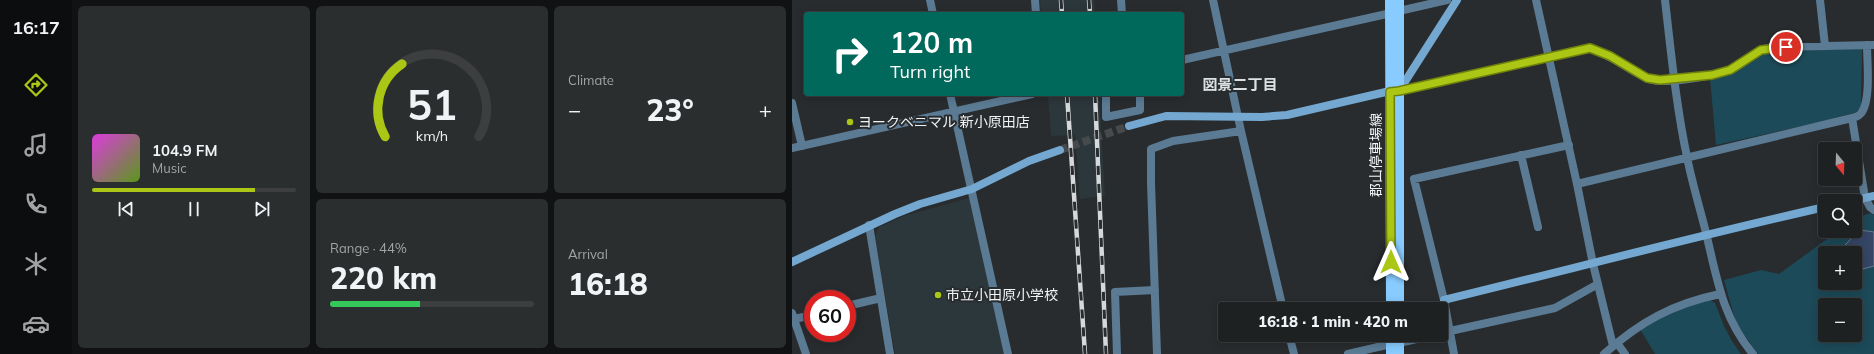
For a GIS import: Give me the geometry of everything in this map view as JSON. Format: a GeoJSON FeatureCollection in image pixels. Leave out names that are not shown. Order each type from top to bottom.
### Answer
{"type":"FeatureCollection","features":[{"type":"Feature","properties":{"kind":"main road","name":"郡山停車場線"},"geometry":{"type":"LineString","coordinates":[[1390,0],[1395,12]]}},
{"type":"Feature","properties":{"kind":"main road","name":"郡山停車場線"},"geometry":{"type":"LineString","coordinates":[[1391,302],[1395,12],[1399,0]]}},
{"type":"Feature","properties":{"kind":"main road","name":"郡山停車場線"},"geometry":{"type":"LineString","coordinates":[[1395,91],[1399,302]]}},
{"type":"Feature","properties":{"kind":"main road"},"geometry":{"type":"LineString","coordinates":[[1394,342],[1399,354]]}},
{"type":"Feature","properties":{"kind":"street"},"geometry":{"type":"LineString","coordinates":[[930,0],[933,12]]}},
{"type":"Feature","properties":{"kind":"street"},"geometry":{"type":"LineString","coordinates":[[1035,0],[1036,12]]}},
{"type":"Feature","properties":{"kind":"street"},"geometry":{"type":"LineString","coordinates":[[1121,0],[1122,12]]}},
{"type":"Feature","properties":{"kind":"street"},"geometry":{"type":"LineString","coordinates":[[1214,0],[1241,131],[1281,302]]}},
{"type":"Feature","properties":{"kind":"street"},"geometry":{"type":"LineString","coordinates":[[1184,60],[1447,0]]}},
{"type":"Feature","properties":{"kind":"street"},"geometry":{"type":"LineString","coordinates":[[1395,91],[1457,0]]}},
{"type":"Feature","properties":{"kind":"street"},"geometry":{"type":"LineString","coordinates":[[1536,0],[1548,59],[1569,145],[1598,284],[1615,344],[1625,354]]}},
{"type":"Feature","properties":{"kind":"street"},"geometry":{"type":"LineString","coordinates":[[1664,0],[1674,80],[1687,158],[1707,234],[1720,294],[1731,322],[1752,354]]}},
{"type":"Feature","properties":{"kind":"street"},"geometry":{"type":"LineString","coordinates":[[1820,0],[1825,46]]}},
{"type":"Feature","properties":{"kind":"street"},"geometry":{"type":"LineString","coordinates":[[1129,126],[1166,116],[1184,115],[1239,117],[1287,115],[1548,59],[1590,48],[1607,55],[1647,78],[1674,80],[1712,75],[1730,70],[1761,50],[1773,47],[1870,45],[1866,97],[1864,108],[1859,116],[1577,184]]}},
{"type":"Feature","properties":{"kind":"street"},"geometry":{"type":"LineString","coordinates":[[950,96],[1008,354]]}},
{"type":"Feature","properties":{"kind":"street"},"geometry":{"type":"LineString","coordinates":[[792,148],[1023,96]]}},
{"type":"Feature","properties":{"kind":"street"},"geometry":{"type":"LineString","coordinates":[[1106,96],[1106,117],[1140,110],[1140,96]]}},
{"type":"Feature","properties":{"kind":"street"},"geometry":{"type":"LineString","coordinates":[[792,103],[802,146]]}},
{"type":"Feature","properties":{"kind":"street"},"geometry":{"type":"LineString","coordinates":[[1852,118],[1865,198],[1870,207],[1874,210]]}},
{"type":"Feature","properties":{"kind":"street"},"geometry":{"type":"LineString","coordinates":[[1157,354],[1151,183],[1152,149],[1173,141],[1241,131]]}},
{"type":"Feature","properties":{"kind":"street"},"geometry":{"type":"LineString","coordinates":[[1569,145],[1414,179],[1444,300],[1593,264],[1707,234],[1818,209]]}},
{"type":"Feature","properties":{"kind":"street"},"geometry":{"type":"LineString","coordinates":[[792,262],[869,225],[920,204],[972,189],[1029,161],[1060,150]]}},
{"type":"Feature","properties":{"kind":"street"},"geometry":{"type":"LineString","coordinates":[[1521,155],[1538,227]]}},
{"type":"Feature","properties":{"kind":"street"},"geometry":{"type":"LineString","coordinates":[[1862,199],[1874,196]]}},
{"type":"Feature","properties":{"kind":"street"},"geometry":{"type":"LineString","coordinates":[[869,225],[890,354]]}},
{"type":"Feature","properties":{"kind":"street"},"geometry":{"type":"LineString","coordinates":[[1448,331],[1554,308],[1598,284]]}},
{"type":"Feature","properties":{"kind":"street"},"geometry":{"type":"LineString","coordinates":[[1117,354],[1116,292],[1155,290]]}},
{"type":"Feature","properties":{"kind":"street"},"geometry":{"type":"LineString","coordinates":[[1604,354],[1635,328],[1669,309],[1695,299],[1720,294]]}},
{"type":"Feature","properties":{"kind":"street"},"geometry":{"type":"LineString","coordinates":[[856,304],[881,298]]}},
{"type":"Feature","properties":{"kind":"street"},"geometry":{"type":"LineString","coordinates":[[804,315],[793,316],[806,354]]}},
{"type":"Feature","properties":{"kind":"street"},"geometry":{"type":"LineString","coordinates":[[1448,339],[1454,354]]}},
{"type":"Feature","properties":{"kind":"street"},"geometry":{"type":"LineString","coordinates":[[1291,342],[1294,354]]}},
{"type":"Feature","properties":{"kind":"street"},"geometry":{"type":"LineString","coordinates":[[1348,354],[1394,342]]}},
{"type":"Feature","properties":{"kind":"shaded area"},"geometry":{"type":"Polygon","coordinates":[[[1040,0],[1094,0],[1095,12],[1041,12],[1040,0]]]}},
{"type":"Feature","properties":{"kind":"shaded area"},"geometry":{"type":"Polygon","coordinates":[[[1862,49],[1861,107],[1857,112],[1816,123],[1716,145],[1710,78],[1761,54],[1773,51],[1862,49]]]}},
{"type":"Feature","properties":{"kind":"shaded area"},"geometry":{"type":"Polygon","coordinates":[[[1048,96],[1099,96],[1105,196],[1080,199],[1075,135],[1051,136],[1048,96]]]}},
{"type":"Feature","properties":{"kind":"shaded area","name":"市立小田原小学校"},"geometry":{"type":"Polygon","coordinates":[[[969,198],[1006,354],[895,354],[875,237],[879,227],[907,215],[969,198]]]}},
{"type":"Feature","properties":{"kind":"shaded area"},"geometry":{"type":"Polygon","coordinates":[[[1871,213],[1874,215],[1874,354],[1758,354],[1736,323],[1724,280],[1761,270],[1779,274],[1828,238],[1862,238],[1862,216],[1871,213]]]}},
{"type":"Feature","properties":{"kind":"shaded area"},"geometry":{"type":"Polygon","coordinates":[[[1862,230],[1874,232],[1874,266],[1862,269],[1862,246],[1844,246],[1852,238],[1862,238],[1862,230]]]}},
{"type":"Feature","properties":{"kind":"shaded area"},"geometry":{"type":"Polygon","coordinates":[[[1710,300],[1715,303],[1724,326],[1741,354],[1655,354],[1640,329],[1674,312],[1710,300]]]}},
{"type":"Feature","properties":{"kind":"tunnel"},"geometry":{"type":"LineString","coordinates":[[1060,150],[1129,126]]}},
{"type":"Feature","properties":{"kind":"railway"},"geometry":{"type":"LineString","coordinates":[[1061,0],[1062,12]]}},
{"type":"Feature","properties":{"kind":"railway"},"geometry":{"type":"LineString","coordinates":[[1089,0],[1090,12]]}},
{"type":"Feature","properties":{"kind":"railway"},"geometry":{"type":"LineString","coordinates":[[1067,96],[1085,354]]}},
{"type":"Feature","properties":{"kind":"railway"},"geometry":{"type":"LineString","coordinates":[[1095,96],[1106,354]]}},
{"type":"Feature","properties":{"kind":"place","name":"ヨークベニマル 新小原田店"},"geometry":{"type":"Point","coordinates":[850,122]}},
{"type":"Feature","properties":{"kind":"place","name":"市立小田原小学校"},"geometry":{"type":"Point","coordinates":[938,295]}},
{"type":"Feature","properties":{"kind":"district","name":"図景二丁目"},"geometry":{"type":"Point","coordinates":[1240,84]}},
{"type":"Feature","properties":{"kind":"route"},"geometry":{"type":"LineString","coordinates":[[1391,262],[1390,92],[1548,59],[1590,48],[1610,56],[1647,78],[1674,80],[1712,75],[1730,70],[1761,50],[1773,47],[1786,47]]}}]}
